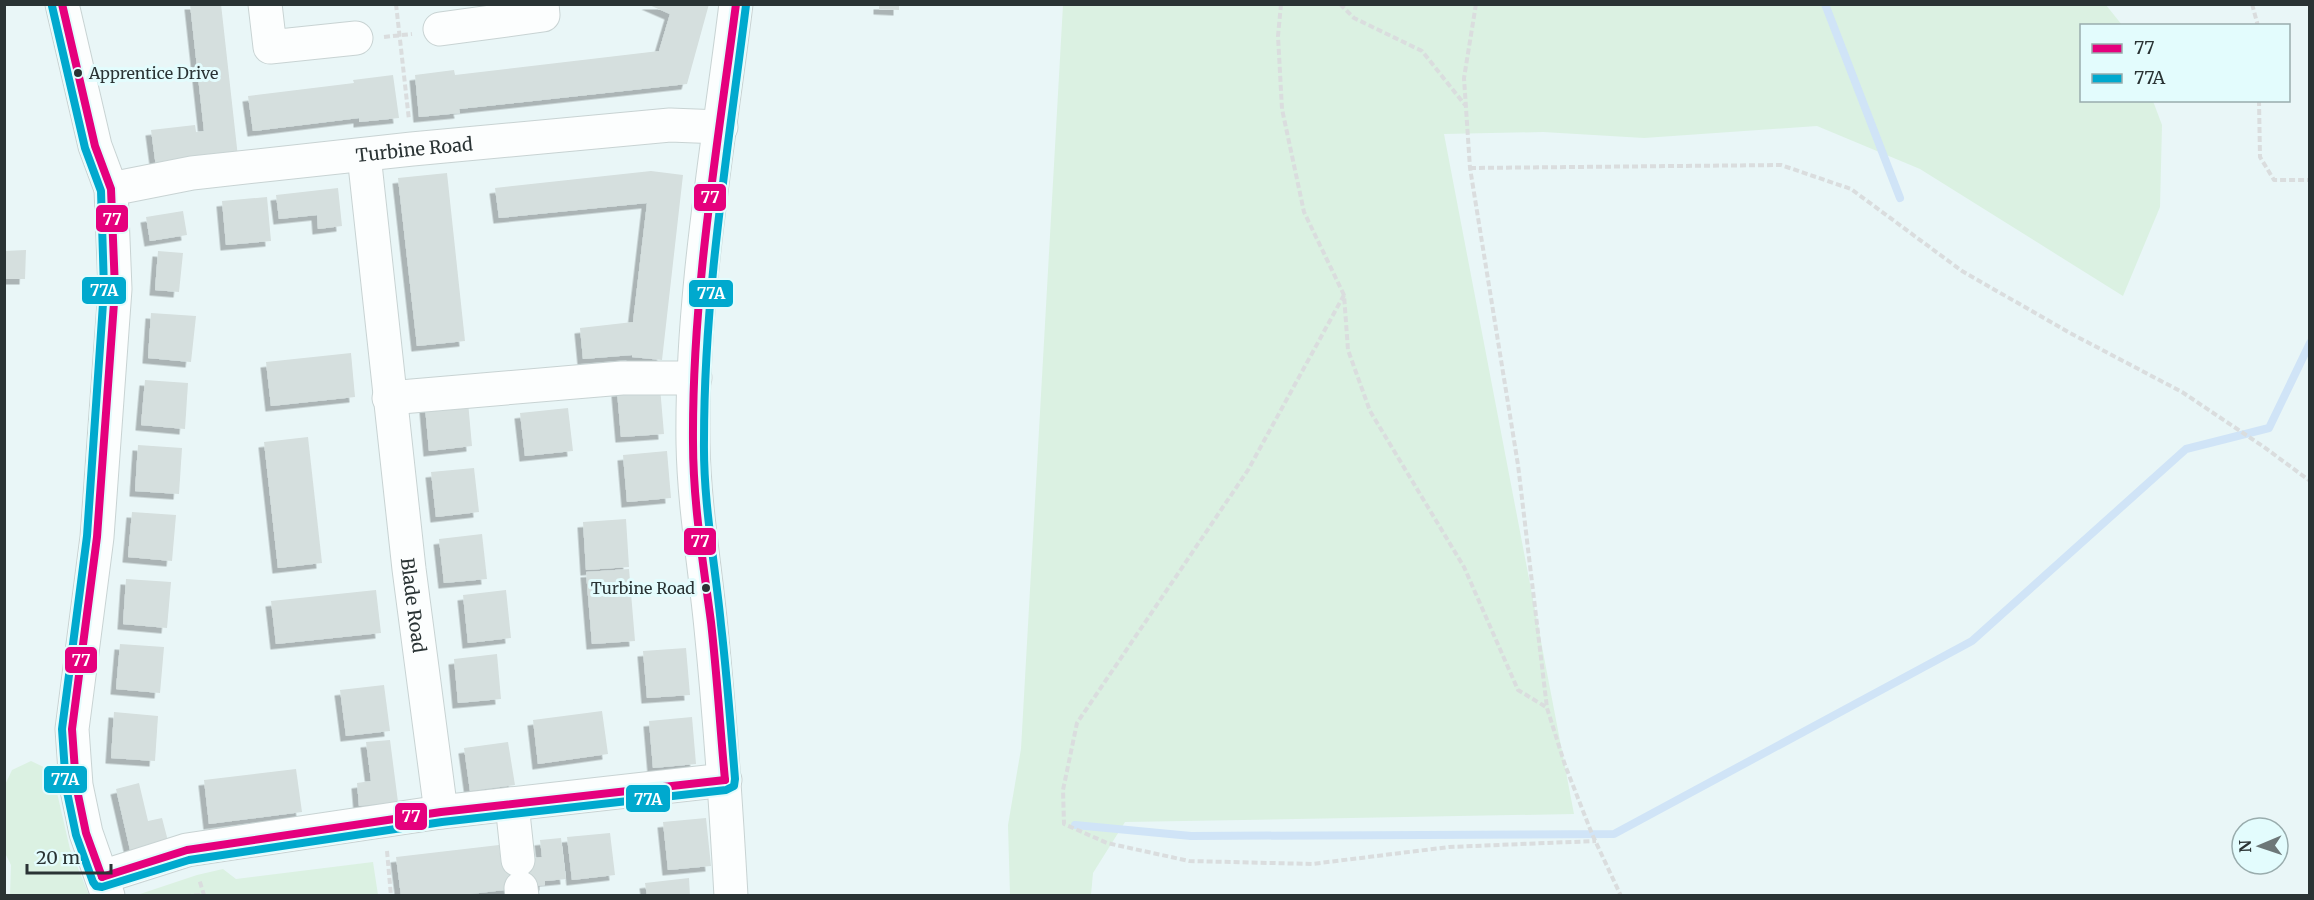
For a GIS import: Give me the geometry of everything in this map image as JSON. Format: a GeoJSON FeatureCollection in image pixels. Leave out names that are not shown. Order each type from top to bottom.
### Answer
{"type":"FeatureCollection","features":[{"type":"Feature","properties":{"kind":"street"},"geometry":{"type":"LineString","coordinates":[[62,4],[95,146],[111,189],[114,300],[96,537],[72,729],[76,785],[84,824],[105,886],[187,850],[441,812],[725,780]]}},
{"type":"Feature","properties":{"kind":"street"},"geometry":{"type":"LineString","coordinates":[[265,4],[270,47],[356,38]]}},
{"type":"Feature","properties":{"kind":"street"},"geometry":{"type":"LineString","coordinates":[[440,29],[543,15],[542,4]]}},
{"type":"Feature","properties":{"kind":"street"},"geometry":{"type":"LineString","coordinates":[[731,896],[725,780],[697,509],[693,443],[703,262],[736,4]]}},
{"type":"Feature","properties":{"kind":"street","name":"Turbine Road"},"geometry":{"type":"LineString","coordinates":[[111,189],[192,173],[412,149],[670,125],[721,127]]}},
{"type":"Feature","properties":{"kind":"street","name":"Blade Road"},"geometry":{"type":"LineString","coordinates":[[364,155],[409,569],[441,812]]}},
{"type":"Feature","properties":{"kind":"street"},"geometry":{"type":"LineString","coordinates":[[389,398],[622,378],[695,378]]}},
{"type":"Feature","properties":{"kind":"street"},"geometry":{"type":"LineString","coordinates":[[512,804],[520,881]]}},
{"type":"Feature","properties":{"kind":"path"},"geometry":{"type":"LineString","coordinates":[[396,4],[412,149]]}},
{"type":"Feature","properties":{"kind":"path"},"geometry":{"type":"LineString","coordinates":[[1281,4],[1278,36],[1282,109],[1304,212],[1344,295],[1348,350],[1370,411],[1464,567],[1518,690],[1547,708]]}},
{"type":"Feature","properties":{"kind":"path"},"geometry":{"type":"LineString","coordinates":[[1340,4],[1354,18],[1422,51],[1466,105]]}},
{"type":"Feature","properties":{"kind":"path"},"geometry":{"type":"LineString","coordinates":[[1476,4],[1464,78],[1470,168],[1518,465],[1547,708],[1565,765],[1592,834],[1621,896]]}},
{"type":"Feature","properties":{"kind":"path"},"geometry":{"type":"LineString","coordinates":[[2252,4],[2257,24]]}},
{"type":"Feature","properties":{"kind":"path"},"geometry":{"type":"LineString","coordinates":[[356,38],[400,37],[440,29]]}},
{"type":"Feature","properties":{"kind":"path"},"geometry":{"type":"LineString","coordinates":[[2259,102],[2260,158],[2274,180],[2310,180]]}},
{"type":"Feature","properties":{"kind":"path"},"geometry":{"type":"LineString","coordinates":[[1470,168],[1781,165],[1851,189],[1962,271],[2070,333],[2182,392],[2310,481]]}},
{"type":"Feature","properties":{"kind":"path"},"geometry":{"type":"LineString","coordinates":[[1344,295],[1248,470],[1077,723],[1064,790],[1064,824],[1107,843],[1189,861],[1312,864],[1449,847],[1596,841]]}},
{"type":"Feature","properties":{"kind":"path"},"geometry":{"type":"LineString","coordinates":[[384,821],[391,896]]}},
{"type":"Feature","properties":{"kind":"green space"},"geometry":{"type":"Polygon","coordinates":[[[1063,5],[2106,5],[2121,24],[2080,24],[2080,102],[2153,102],[2162,125],[2160,207],[2123,296],[1920,169],[1817,126],[1644,138],[1543,132],[1444,134],[1574,814],[1125,822],[1093,873],[1091,895],[1010,895],[1008,825],[1021,749],[1063,5]]]}},
{"type":"Feature","properties":{"kind":"green space"},"geometry":{"type":"Polygon","coordinates":[[[31,761],[52,771],[70,849],[89,895],[10,895],[11,865],[5,853],[4,787],[12,770],[31,761]]]}},
{"type":"Feature","properties":{"kind":"green space"},"geometry":{"type":"Polygon","coordinates":[[[373,862],[378,895],[137,895],[223,869],[236,879],[373,862]]]}},
{"type":"Feature","properties":{"kind":"building"},"geometry":{"type":"Polygon","coordinates":[[[190,4],[221,4],[238,157],[156,167],[151,130],[195,125],[196,132],[204,131],[190,4]]]}},
{"type":"Feature","properties":{"kind":"building"},"geometry":{"type":"Polygon","coordinates":[[[647,4],[709,4],[687,84],[459,109],[460,113],[419,117],[415,75],[454,70],[455,75],[659,51],[670,14],[647,4]]]}},
{"type":"Feature","properties":{"kind":"building"},"geometry":{"type":"Polygon","coordinates":[[[879,4],[899,4],[899,10],[879,9],[879,4]]]}},
{"type":"Feature","properties":{"kind":"building"},"geometry":{"type":"Polygon","coordinates":[[[393,75],[399,118],[359,122],[359,118],[253,131],[248,96],[354,83],[353,80],[393,75]]]}},
{"type":"Feature","properties":{"kind":"building"},"geometry":{"type":"Polygon","coordinates":[[[651,171],[683,175],[662,360],[632,357],[632,355],[583,359],[580,328],[633,322],[647,203],[499,218],[495,188],[651,171]]]}},
{"type":"Feature","properties":{"kind":"building"},"geometry":{"type":"Polygon","coordinates":[[[447,173],[465,341],[417,346],[398,178],[447,173]]]}},
{"type":"Feature","properties":{"kind":"building"},"geometry":{"type":"Polygon","coordinates":[[[338,188],[342,226],[318,229],[317,215],[279,219],[276,195],[338,188]]]}},
{"type":"Feature","properties":{"kind":"building"},"geometry":{"type":"Polygon","coordinates":[[[267,197],[271,241],[226,245],[222,201],[267,197]]]}},
{"type":"Feature","properties":{"kind":"building"},"geometry":{"type":"Polygon","coordinates":[[[183,211],[187,235],[150,241],[146,217],[183,211]]]}},
{"type":"Feature","properties":{"kind":"building"},"geometry":{"type":"Polygon","coordinates":[[[26,250],[25,279],[4,279],[4,251],[26,250]]]}},
{"type":"Feature","properties":{"kind":"building"},"geometry":{"type":"Polygon","coordinates":[[[158,251],[183,253],[179,292],[155,290],[158,251]]]}},
{"type":"Feature","properties":{"kind":"building"},"geometry":{"type":"Polygon","coordinates":[[[151,313],[196,316],[191,362],[148,358],[151,313]]]}},
{"type":"Feature","properties":{"kind":"building"},"geometry":{"type":"Polygon","coordinates":[[[351,353],[355,397],[271,406],[266,362],[351,353]]]}},
{"type":"Feature","properties":{"kind":"building"},"geometry":{"type":"Polygon","coordinates":[[[145,380],[188,383],[185,429],[141,425],[145,380]]]}},
{"type":"Feature","properties":{"kind":"building"},"geometry":{"type":"Polygon","coordinates":[[[660,387],[664,434],[621,437],[617,391],[660,387]]]}},
{"type":"Feature","properties":{"kind":"building"},"geometry":{"type":"Polygon","coordinates":[[[468,402],[472,446],[429,451],[425,407],[468,402]]]}},
{"type":"Feature","properties":{"kind":"building"},"geometry":{"type":"Polygon","coordinates":[[[568,408],[573,451],[525,456],[520,413],[568,408]]]}},
{"type":"Feature","properties":{"kind":"building"},"geometry":{"type":"Polygon","coordinates":[[[308,437],[322,563],[278,568],[264,442],[308,437]]]}},
{"type":"Feature","properties":{"kind":"building"},"geometry":{"type":"Polygon","coordinates":[[[138,445],[182,448],[179,494],[135,491],[138,445]]]}},
{"type":"Feature","properties":{"kind":"building"},"geometry":{"type":"Polygon","coordinates":[[[667,451],[671,498],[627,502],[623,455],[667,451]]]}},
{"type":"Feature","properties":{"kind":"building"},"geometry":{"type":"Polygon","coordinates":[[[474,468],[479,512],[436,517],[431,472],[474,468]]]}},
{"type":"Feature","properties":{"kind":"building"},"geometry":{"type":"Polygon","coordinates":[[[132,512],[176,515],[172,561],[128,557],[132,512]]]}},
{"type":"Feature","properties":{"kind":"building"},"geometry":{"type":"Polygon","coordinates":[[[626,519],[629,567],[586,570],[583,522],[626,519]]]}},
{"type":"Feature","properties":{"kind":"building"},"geometry":{"type":"Polygon","coordinates":[[[482,534],[487,579],[444,583],[439,539],[482,534]]]}},
{"type":"Feature","properties":{"kind":"building"},"geometry":{"type":"Polygon","coordinates":[[[629,569],[635,641],[592,644],[586,572],[629,569]]]}},
{"type":"Feature","properties":{"kind":"building"},"geometry":{"type":"Polygon","coordinates":[[[126,579],[171,582],[167,628],[123,624],[126,579]]]}},
{"type":"Feature","properties":{"kind":"building"},"geometry":{"type":"Polygon","coordinates":[[[376,590],[381,633],[276,644],[271,601],[376,590]]]}},
{"type":"Feature","properties":{"kind":"building"},"geometry":{"type":"Polygon","coordinates":[[[506,590],[511,638],[468,643],[463,595],[506,590]]]}},
{"type":"Feature","properties":{"kind":"building"},"geometry":{"type":"Polygon","coordinates":[[[120,644],[164,647],[160,693],[116,689],[120,644]]]}},
{"type":"Feature","properties":{"kind":"building"},"geometry":{"type":"Polygon","coordinates":[[[686,648],[690,695],[647,698],[643,651],[686,648]]]}},
{"type":"Feature","properties":{"kind":"building"},"geometry":{"type":"Polygon","coordinates":[[[497,654],[501,699],[458,703],[454,659],[497,654]]]}},
{"type":"Feature","properties":{"kind":"building"},"geometry":{"type":"Polygon","coordinates":[[[384,685],[390,731],[346,736],[340,690],[384,685]]]}},
{"type":"Feature","properties":{"kind":"building"},"geometry":{"type":"Polygon","coordinates":[[[602,711],[608,754],[538,764],[533,720],[602,711]]]}},
{"type":"Feature","properties":{"kind":"building"},"geometry":{"type":"Polygon","coordinates":[[[114,712],[158,716],[155,761],[111,758],[114,712]]]}},
{"type":"Feature","properties":{"kind":"building"},"geometry":{"type":"Polygon","coordinates":[[[692,717],[696,764],[653,768],[649,721],[692,717]]]}},
{"type":"Feature","properties":{"kind":"building"},"geometry":{"type":"Polygon","coordinates":[[[390,740],[398,802],[359,806],[357,783],[371,781],[366,742],[390,740]]]}},
{"type":"Feature","properties":{"kind":"building"},"geometry":{"type":"Polygon","coordinates":[[[508,742],[515,785],[470,791],[464,748],[508,742]]]}},
{"type":"Feature","properties":{"kind":"building"},"geometry":{"type":"Polygon","coordinates":[[[296,769],[302,812],[209,824],[204,780],[296,769]]]}},
{"type":"Feature","properties":{"kind":"building"},"geometry":{"type":"Polygon","coordinates":[[[139,783],[148,821],[162,818],[168,841],[130,850],[116,789],[139,783]]]}},
{"type":"Feature","properties":{"kind":"building"},"geometry":{"type":"Polygon","coordinates":[[[706,818],[711,866],[668,870],[663,822],[706,818]]]}},
{"type":"Feature","properties":{"kind":"building"},"geometry":{"type":"Polygon","coordinates":[[[610,833],[615,875],[572,880],[567,837],[610,833]]]}},
{"type":"Feature","properties":{"kind":"building"},"geometry":{"type":"Polygon","coordinates":[[[561,838],[566,879],[545,881],[545,885],[454,896],[401,896],[396,857],[499,845],[501,862],[542,857],[540,840],[561,838]]]}},
{"type":"Feature","properties":{"kind":"building"},"geometry":{"type":"Polygon","coordinates":[[[689,878],[690,896],[647,896],[645,883],[689,878]]]}},
{"type":"Feature","properties":{"kind":"waterway"},"geometry":{"type":"LineString","coordinates":[[1825,4],[1900,198]]}},
{"type":"Feature","properties":{"kind":"waterway"},"geometry":{"type":"LineString","coordinates":[[1075,825],[1191,836],[1614,834],[1972,641],[2186,449],[2269,428],[2310,343]]}},
{"type":"Feature","properties":{"kind":"transit line","name":"77"},"geometry":{"type":"LineString","coordinates":[[62,4],[95,146],[111,189],[115,289],[97,537],[72,729],[76,785],[86,833],[102,877]]}},
{"type":"Feature","properties":{"kind":"transit line","name":"77"},"geometry":{"type":"LineString","coordinates":[[725,780],[713,642],[697,510],[693,442],[701,277],[736,4]]}},
{"type":"Feature","properties":{"kind":"transit line","name":"77A"},"geometry":{"type":"LineString","coordinates":[[52,6],[85,148],[101,191],[104,289],[87,536],[62,729],[66,787],[76,835],[93,882],[96,886],[102,887],[189,860],[442,822],[726,790],[734,786],[725,663],[707,509],[704,440],[705,385],[713,276],[746,5]]}},
{"type":"Feature","properties":{"kind":"transit line","name":"77"},"geometry":{"type":"LineString","coordinates":[[102,877],[187,850],[441,812],[725,780]]}},
{"type":"Feature","properties":{"kind":"place","name":"Apprentice Drive"},"geometry":{"type":"Point","coordinates":[78,73]}},
{"type":"Feature","properties":{"kind":"place","name":"Turbine Road"},"geometry":{"type":"Point","coordinates":[706,588]}}]}
